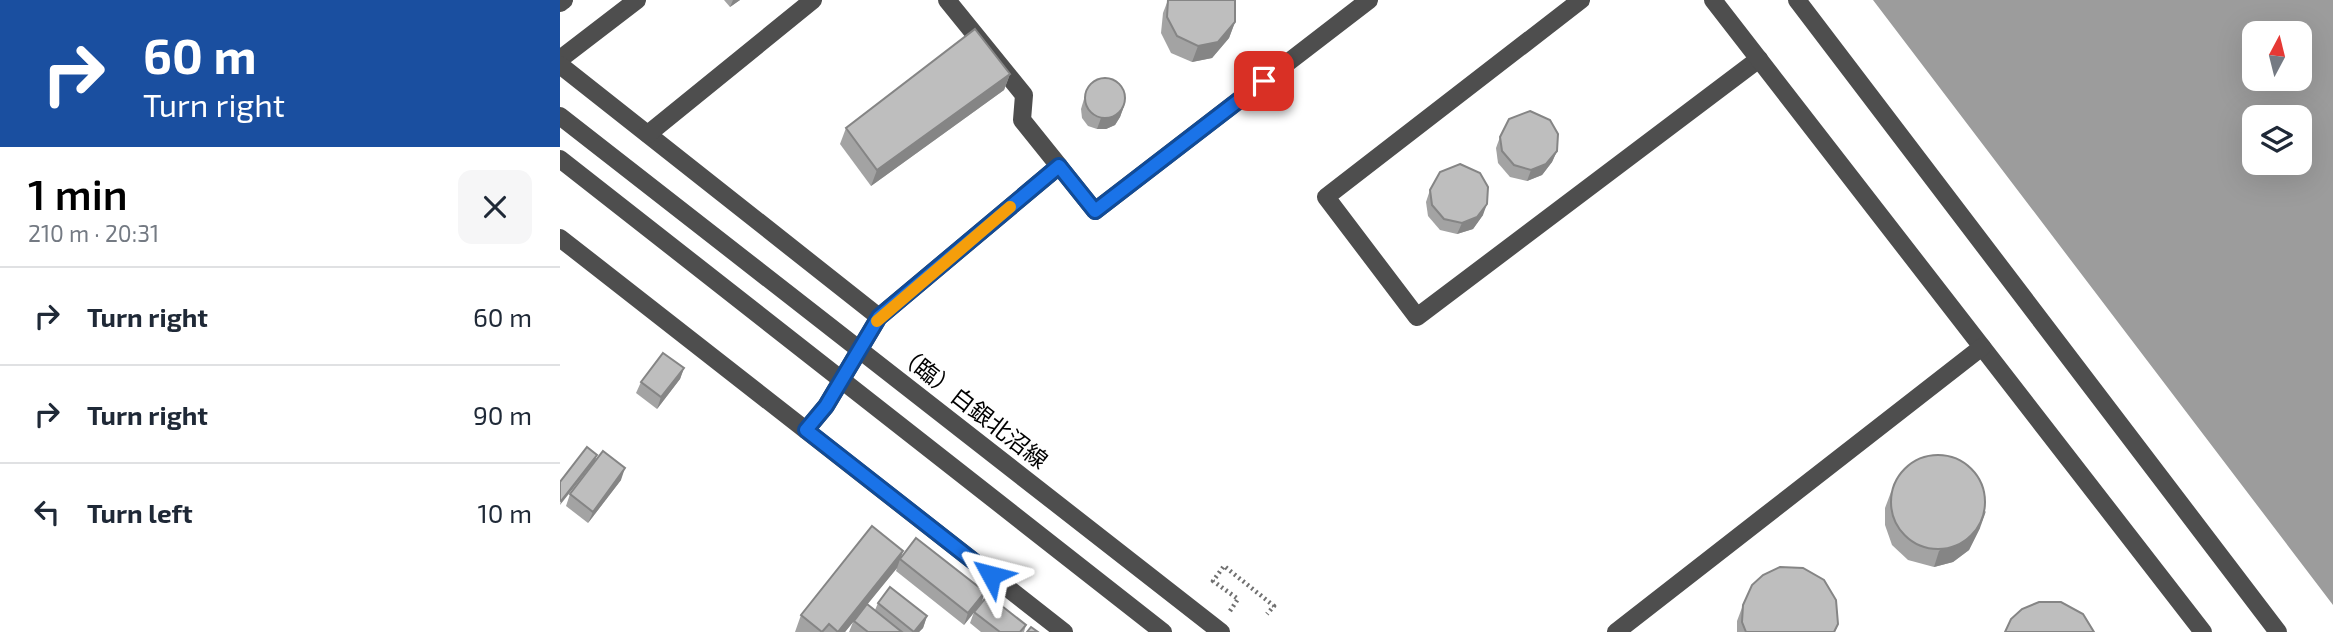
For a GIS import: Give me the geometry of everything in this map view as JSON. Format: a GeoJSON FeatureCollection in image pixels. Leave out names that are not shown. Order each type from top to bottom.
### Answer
{"type":"FeatureCollection","features":[{"type":"Feature","properties":{"kind":"street"},"geometry":{"type":"LineString","coordinates":[[560,59],[638,0]]}},
{"type":"Feature","properties":{"kind":"street"},"geometry":{"type":"LineString","coordinates":[[648,134],[813,0]]}},
{"type":"Feature","properties":{"kind":"street"},"geometry":{"type":"LineString","coordinates":[[947,0],[1024,95],[1022,120],[1095,211],[1369,0]]}},
{"type":"Feature","properties":{"kind":"street"},"geometry":{"type":"LineString","coordinates":[[1581,0],[1326,197],[1417,317],[1759,59]]}},
{"type":"Feature","properties":{"kind":"street"},"geometry":{"type":"LineString","coordinates":[[1713,0],[2203,632]]}},
{"type":"Feature","properties":{"kind":"street"},"geometry":{"type":"LineString","coordinates":[[1797,0],[2277,632]]}},
{"type":"Feature","properties":{"kind":"street"},"geometry":{"type":"LineString","coordinates":[[560,65],[879,317]]}},
{"type":"Feature","properties":{"kind":"street","name":"（臨）白銀北沼線"},"geometry":{"type":"LineString","coordinates":[[560,116],[1221,632]]}},
{"type":"Feature","properties":{"kind":"street"},"geometry":{"type":"LineString","coordinates":[[560,159],[1163,632]]}},
{"type":"Feature","properties":{"kind":"street"},"geometry":{"type":"LineString","coordinates":[[806,430],[826,406],[879,317],[1059,166]]}},
{"type":"Feature","properties":{"kind":"street"},"geometry":{"type":"LineString","coordinates":[[560,238],[1064,632]]}},
{"type":"Feature","properties":{"kind":"street"},"geometry":{"type":"LineString","coordinates":[[1616,632],[1982,347]]}},
{"type":"Feature","properties":{"kind":"path"},"geometry":{"type":"LineString","coordinates":[[1230,612],[1238,599],[1213,581],[1224,566],[1274,606],[1267,614]]}},
{"type":"Feature","properties":{"kind":"shaded area"},"geometry":{"type":"Polygon","coordinates":[[[1873,0],[2333,0],[2333,605],[1873,0]]]}},
{"type":"Feature","properties":{"kind":"building"},"geometry":{"type":"Polygon","coordinates":[[[1168,0],[1235,0],[1235,22],[1218,42],[1198,46],[1177,36],[1167,17],[1168,0]]]}},
{"type":"Feature","properties":{"kind":"building"},"geometry":{"type":"Polygon","coordinates":[[[975,29],[1010,74],[877,170],[846,128],[975,29]]]}},
{"type":"Feature","properties":{"kind":"building"},"geometry":{"type":"Polygon","coordinates":[[[1105,78],[1113,79],[1119,84],[1124,90],[1124,106],[1119,112],[1113,117],[1105,118],[1097,117],[1091,112],[1086,106],[1085,98],[1086,90],[1091,84],[1097,79],[1105,78]]]}},
{"type":"Feature","properties":{"kind":"building"},"geometry":{"type":"Polygon","coordinates":[[[1530,111],[1550,120],[1558,134],[1557,151],[1546,164],[1531,170],[1514,165],[1502,151],[1500,137],[1509,119],[1530,111]]]}},
{"type":"Feature","properties":{"kind":"building"},"geometry":{"type":"Polygon","coordinates":[[[1460,164],[1480,173],[1488,187],[1487,204],[1477,217],[1462,223],[1444,219],[1432,205],[1430,190],[1440,172],[1460,164]]]}},
{"type":"Feature","properties":{"kind":"building"},"geometry":{"type":"Polygon","coordinates":[[[663,353],[684,368],[661,397],[641,382],[663,353]]]}},
{"type":"Feature","properties":{"kind":"building"},"geometry":{"type":"Polygon","coordinates":[[[587,447],[597,455],[561,501],[560,482],[587,447]]]}},
{"type":"Feature","properties":{"kind":"building"},"geometry":{"type":"Polygon","coordinates":[[[603,451],[625,468],[593,512],[570,494],[603,451]]]}},
{"type":"Feature","properties":{"kind":"building"},"geometry":{"type":"Polygon","coordinates":[[[1938,455],[1956,458],[1972,468],[1982,484],[1985,502],[1982,520],[1972,536],[1956,546],[1938,549],[1920,546],[1904,536],[1894,520],[1891,502],[1894,484],[1904,468],[1920,458],[1938,455]]]}},
{"type":"Feature","properties":{"kind":"building"},"geometry":{"type":"Polygon","coordinates":[[[872,526],[903,551],[838,632],[829,624],[822,632],[801,615],[872,526]]]}},
{"type":"Feature","properties":{"kind":"building"},"geometry":{"type":"Polygon","coordinates":[[[916,538],[985,592],[968,613],[900,559],[916,538]]]}},
{"type":"Feature","properties":{"kind":"building"},"geometry":{"type":"Polygon","coordinates":[[[1780,567],[1803,568],[1824,580],[1836,600],[1838,624],[1834,632],[1746,632],[1742,622],[1743,605],[1752,585],[1763,575],[1780,567]]]}},
{"type":"Feature","properties":{"kind":"building"},"geometry":{"type":"Polygon","coordinates":[[[890,587],[927,616],[914,632],[878,603],[890,587]]]}},
{"type":"Feature","properties":{"kind":"building"},"geometry":{"type":"Polygon","coordinates":[[[988,595],[1026,625],[1020,632],[1000,632],[974,612],[988,595]]]}},
{"type":"Feature","properties":{"kind":"building"},"geometry":{"type":"Polygon","coordinates":[[[2039,602],[2061,602],[2083,614],[2094,632],[2005,632],[2011,619],[2022,609],[2039,602]]]}},
{"type":"Feature","properties":{"kind":"building"},"geometry":{"type":"Polygon","coordinates":[[[867,604],[902,632],[868,632],[854,621],[867,604]]]}},
{"type":"Feature","properties":{"kind":"slow traffic"},"geometry":{"type":"LineString","coordinates":[[877,321],[1010,207]]}},
{"type":"Feature","properties":{"kind":"route"},"geometry":{"type":"LineString","coordinates":[[991,575],[806,430],[826,406],[879,317],[1059,166],[1095,211],[1264,81]]}}]}
